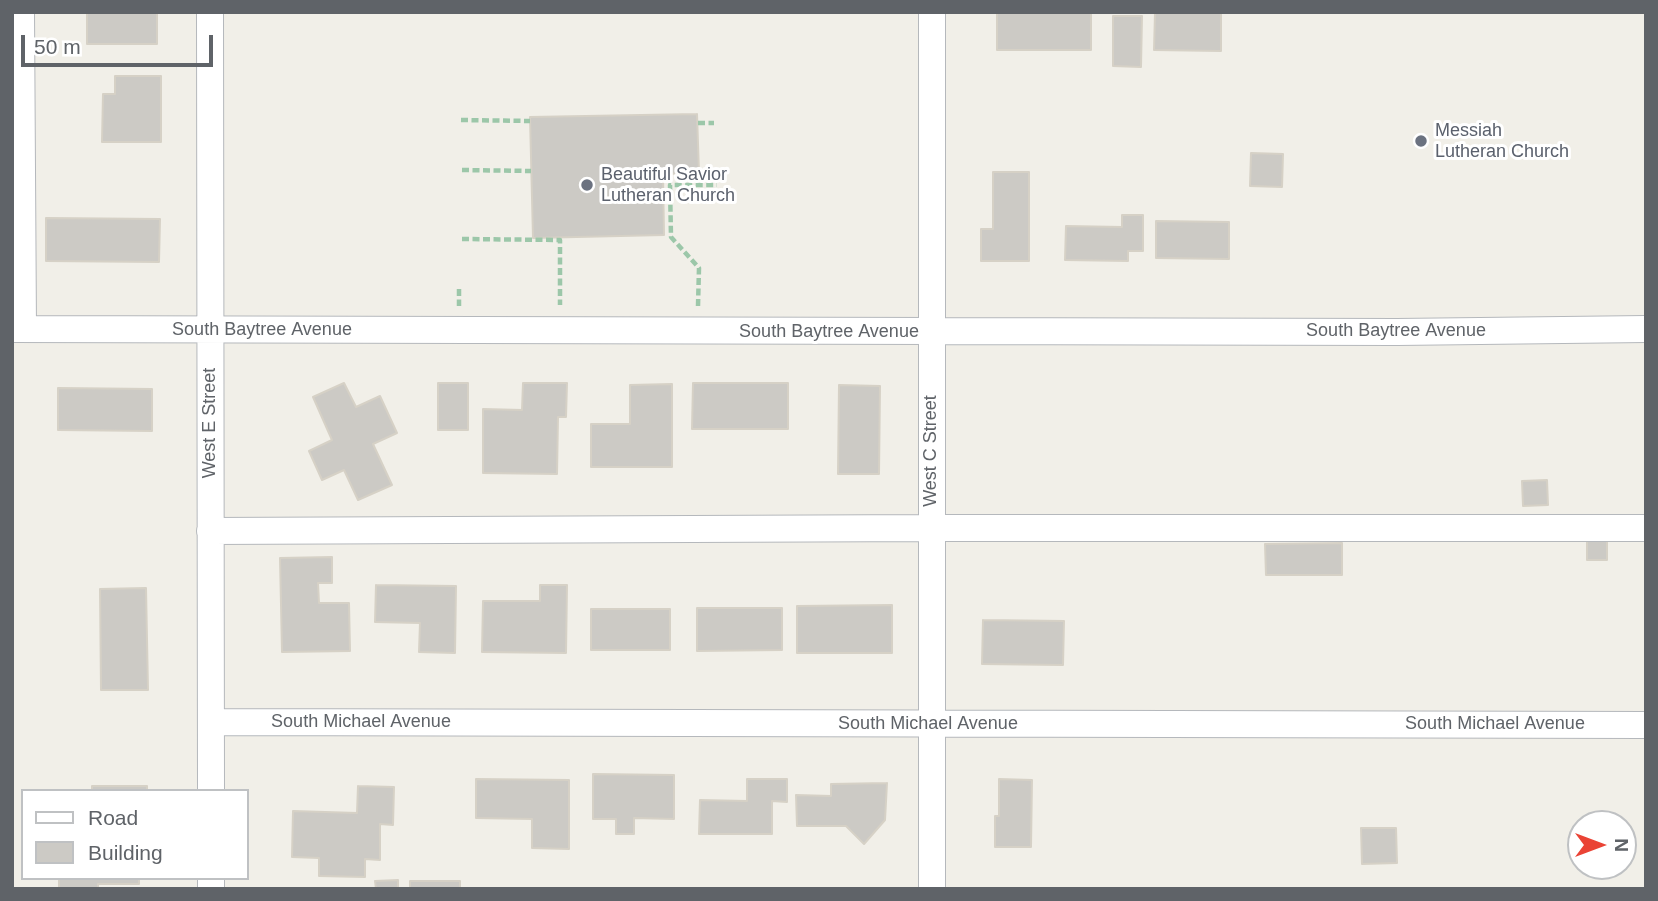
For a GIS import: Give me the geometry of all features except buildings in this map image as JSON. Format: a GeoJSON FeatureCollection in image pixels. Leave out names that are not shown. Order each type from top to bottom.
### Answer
{"type":"FeatureCollection","features":[{"type":"Feature","properties":{"kind":"street"},"geometry":{"type":"LineString","coordinates":[[18,329],[21,12]]}},
{"type":"Feature","properties":{"kind":"street","name":"West E Street"},"geometry":{"type":"LineString","coordinates":[[210,12],[211,789]]}},
{"type":"Feature","properties":{"kind":"street","name":"West C Street"},"geometry":{"type":"LineString","coordinates":[[932,12],[932,889]]}},
{"type":"Feature","properties":{"kind":"street","name":"South Baytree Avenue"},"geometry":{"type":"LineString","coordinates":[[18,329],[1397,332],[1646,328]]}},
{"type":"Feature","properties":{"kind":"street"},"geometry":{"type":"LineString","coordinates":[[210,531],[1646,528]]}},
{"type":"Feature","properties":{"kind":"street","name":"South Michael Avenue"},"geometry":{"type":"LineString","coordinates":[[211,722],[1646,725]]}},
{"type":"Feature","properties":{"kind":"path"},"geometry":{"type":"LineString","coordinates":[[461,120],[530,121]]}},
{"type":"Feature","properties":{"kind":"path"},"geometry":{"type":"LineString","coordinates":[[698,123],[714,123]]}},
{"type":"Feature","properties":{"kind":"path"},"geometry":{"type":"LineString","coordinates":[[462,170],[531,171]]}},
{"type":"Feature","properties":{"kind":"path"},"geometry":{"type":"LineString","coordinates":[[697,331],[699,268],[671,237],[670,184],[717,184]]}},
{"type":"Feature","properties":{"kind":"path"},"geometry":{"type":"LineString","coordinates":[[462,239],[561,240],[560,331]]}},
{"type":"Feature","properties":{"kind":"place","name":"Messiah Lutheran Church"},"geometry":{"type":"Point","coordinates":[1421,141]}},
{"type":"Feature","properties":{"kind":"place","name":"Beautiful Savior Lutheran Church"},"geometry":{"type":"Point","coordinates":[587,185]}}]}
